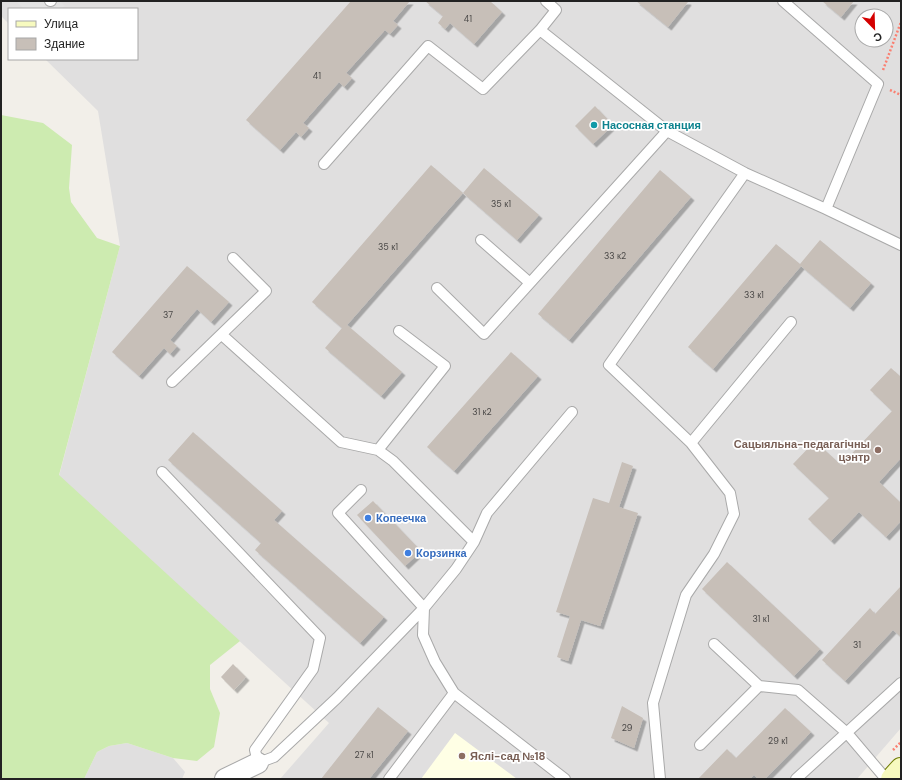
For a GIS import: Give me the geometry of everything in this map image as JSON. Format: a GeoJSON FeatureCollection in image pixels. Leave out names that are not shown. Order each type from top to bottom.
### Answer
{"type":"FeatureCollection","features":[{"type":"Feature","properties":{"kind":"main road"},"geometry":{"type":"LineString","coordinates":[[892,779],[901,769]]}},
{"type":"Feature","properties":{"kind":"street"},"geometry":{"type":"LineString","coordinates":[[225,779],[258,763]]}},
{"type":"Feature","properties":{"kind":"lane"},"geometry":{"type":"LineString","coordinates":[[324,164],[428,46],[483,89],[540,30],[556,10],[546,1]]}},
{"type":"Feature","properties":{"kind":"lane"},"geometry":{"type":"LineString","coordinates":[[783,1],[878,84],[826,209]]}},
{"type":"Feature","properties":{"kind":"lane"},"geometry":{"type":"LineString","coordinates":[[540,30],[667,131],[745,173],[826,209],[901,245]]}},
{"type":"Feature","properties":{"kind":"lane"},"geometry":{"type":"LineString","coordinates":[[437,288],[484,334],[667,131]]}},
{"type":"Feature","properties":{"kind":"lane"},"geometry":{"type":"LineString","coordinates":[[660,779],[653,703],[686,595],[714,554],[734,514],[730,492],[691,443],[609,365],[745,173]]}},
{"type":"Feature","properties":{"kind":"lane"},"geometry":{"type":"LineString","coordinates":[[481,240],[530,283]]}},
{"type":"Feature","properties":{"kind":"lane"},"geometry":{"type":"LineString","coordinates":[[172,382],[266,291],[233,258]]}},
{"type":"Feature","properties":{"kind":"lane"},"geometry":{"type":"LineString","coordinates":[[691,443],[791,322]]}},
{"type":"Feature","properties":{"kind":"lane"},"geometry":{"type":"LineString","coordinates":[[378,450],[445,366],[399,331]]}},
{"type":"Feature","properties":{"kind":"lane"},"geometry":{"type":"LineString","coordinates":[[222,335],[342,442],[378,450],[393,461],[474,542]]}},
{"type":"Feature","properties":{"kind":"lane"},"geometry":{"type":"LineString","coordinates":[[162,472],[320,638],[313,669],[255,750],[258,763],[274,757],[337,698],[424,608],[456,569],[474,542],[487,513],[572,412]]}},
{"type":"Feature","properties":{"kind":"lane"},"geometry":{"type":"LineString","coordinates":[[361,490],[338,513],[424,608],[423,636],[435,662],[454,693],[566,779]]}},
{"type":"Feature","properties":{"kind":"lane"},"geometry":{"type":"LineString","coordinates":[[714,644],[759,686],[798,690],[847,733],[886,779]]}},
{"type":"Feature","properties":{"kind":"lane"},"geometry":{"type":"LineString","coordinates":[[796,779],[901,683]]}},
{"type":"Feature","properties":{"kind":"lane"},"geometry":{"type":"LineString","coordinates":[[700,745],[759,686]]}},
{"type":"Feature","properties":{"kind":"lane"},"geometry":{"type":"LineString","coordinates":[[389,779],[454,693]]}},
{"type":"Feature","properties":{"kind":"path"},"geometry":{"type":"LineString","coordinates":[[901,22],[878,84],[901,95]]}},
{"type":"Feature","properties":{"kind":"shaded area"},"geometry":{"type":"Polygon","coordinates":[[[1,1],[901,1],[901,728],[857,779],[280,779],[329,723],[59,476],[120,246],[98,111],[46,60],[138,60],[138,8],[8,8],[8,23],[1,16],[1,1]]]}},
{"type":"Feature","properties":{"kind":"shaded area"},"geometry":{"type":"Polygon","coordinates":[[[15,1],[60,1],[65,6],[62,8],[23,8],[15,1]]]}},
{"type":"Feature","properties":{"kind":"shaded area","name":"Яслі-сад №18"},"geometry":{"type":"Polygon","coordinates":[[[455,733],[517,779],[421,779],[455,733]]]}},
{"type":"Feature","properties":{"kind":"shaded area"},"geometry":{"type":"Polygon","coordinates":[[[127,743],[173,758],[185,772],[182,779],[84,779],[97,752],[109,746],[127,743]]]}},
{"type":"Feature","properties":{"kind":"green space"},"geometry":{"type":"Polygon","coordinates":[[[1,115],[43,123],[72,145],[69,188],[71,202],[97,238],[120,246],[59,475],[240,641],[210,665],[210,689],[220,713],[214,747],[197,761],[173,758],[127,743],[109,746],[97,752],[84,779],[1,779],[1,115]]]}},
{"type":"Feature","properties":{"kind":"building"},"geometry":{"type":"Polygon","coordinates":[[[351,1],[410,1],[393,21],[398,25],[390,34],[385,30],[346,73],[352,78],[344,87],[339,82],[303,123],[309,128],[301,137],[296,132],[280,150],[246,120],[351,1]]]}},
{"type":"Feature","properties":{"kind":"building"},"geometry":{"type":"Polygon","coordinates":[[[425,1],[490,1],[502,12],[474,44],[450,23],[445,29],[438,23],[443,16],[425,1]]]}},
{"type":"Feature","properties":{"kind":"building"},"geometry":{"type":"Polygon","coordinates":[[[636,1],[687,1],[688,2],[668,27],[636,1]]]}},
{"type":"Feature","properties":{"kind":"building"},"geometry":{"type":"Polygon","coordinates":[[[822,1],[854,1],[841,17],[822,1]]]}},
{"type":"Feature","properties":{"kind":"building","name":"Насосная станция"},"geometry":{"type":"Polygon","coordinates":[[[595,106],[613,125],[593,144],[575,126],[595,106]]]}},
{"type":"Feature","properties":{"kind":"building"},"geometry":{"type":"Polygon","coordinates":[[[431,165],[463,193],[347,325],[402,372],[381,396],[325,348],[342,328],[312,302],[431,165]]]}},
{"type":"Feature","properties":{"kind":"building"},"geometry":{"type":"Polygon","coordinates":[[[484,168],[539,215],[517,240],[463,193],[484,168]]]}},
{"type":"Feature","properties":{"kind":"building"},"geometry":{"type":"Polygon","coordinates":[[[660,170],[691,197],[569,340],[538,314],[660,170]]]}},
{"type":"Feature","properties":{"kind":"building"},"geometry":{"type":"Polygon","coordinates":[[[820,240],[871,283],[850,308],[801,266],[713,369],[688,347],[776,244],[800,264],[820,240]]]}},
{"type":"Feature","properties":{"kind":"building"},"geometry":{"type":"Polygon","coordinates":[[[187,266],[229,302],[211,322],[197,309],[170,340],[177,346],[170,354],[164,348],[139,376],[112,352],[187,266]]]}},
{"type":"Feature","properties":{"kind":"building"},"geometry":{"type":"Polygon","coordinates":[[[511,352],[538,376],[454,471],[427,447],[511,352]]]}},
{"type":"Feature","properties":{"kind":"building","name":"Сацыяльна-педагагічны цэнтр"},"geometry":{"type":"Polygon","coordinates":[[[891,368],[901,377],[901,458],[879,482],[901,503],[901,521],[886,537],[859,512],[831,541],[808,519],[829,498],[793,464],[815,441],[841,465],[892,411],[870,390],[891,368]]]}},
{"type":"Feature","properties":{"kind":"building"},"geometry":{"type":"Polygon","coordinates":[[[193,432],[282,511],[274,520],[384,617],[360,643],[255,550],[261,543],[168,460],[193,432]]]}},
{"type":"Feature","properties":{"kind":"building"},"geometry":{"type":"Polygon","coordinates":[[[622,462],[633,466],[619,507],[638,513],[600,626],[581,620],[568,661],[557,657],[570,616],[556,612],[593,498],[609,503],[622,462]]]}},
{"type":"Feature","properties":{"kind":"building"},"geometry":{"type":"Polygon","coordinates":[[[373,501],[421,551],[405,566],[357,515],[373,501]]]}},
{"type":"Feature","properties":{"kind":"building"},"geometry":{"type":"Polygon","coordinates":[[[727,562],[820,649],[794,676],[702,589],[727,562]]]}},
{"type":"Feature","properties":{"kind":"building"},"geometry":{"type":"Polygon","coordinates":[[[901,586],[901,637],[893,630],[845,681],[822,660],[870,608],[875,614],[901,586]]]}},
{"type":"Feature","properties":{"kind":"building"},"geometry":{"type":"Polygon","coordinates":[[[233,664],[246,677],[234,690],[221,677],[233,664]]]}},
{"type":"Feature","properties":{"kind":"building"},"geometry":{"type":"Polygon","coordinates":[[[622,706],[643,718],[634,748],[611,738],[622,706]]]}},
{"type":"Feature","properties":{"kind":"building"},"geometry":{"type":"Polygon","coordinates":[[[378,707],[408,731],[369,779],[321,779],[378,707]]]}},
{"type":"Feature","properties":{"kind":"building"},"geometry":{"type":"Polygon","coordinates":[[[785,708],[811,732],[765,779],[758,779],[754,775],[750,779],[698,779],[727,749],[736,758],[785,708]]]}},
{"type":"Feature","properties":{"kind":"place","name":"Насосная станция"},"geometry":{"type":"Point","coordinates":[594,125]}},
{"type":"Feature","properties":{"kind":"place","name":"Сацыяльна-педагагічны цэнтр"},"geometry":{"type":"Point","coordinates":[878,450]}},
{"type":"Feature","properties":{"kind":"place","name":"Копеечка"},"geometry":{"type":"Point","coordinates":[368,518]}},
{"type":"Feature","properties":{"kind":"place","name":"Корзинка"},"geometry":{"type":"Point","coordinates":[408,553]}},
{"type":"Feature","properties":{"kind":"place","name":"Яслі-сад №18"},"geometry":{"type":"Point","coordinates":[462,756]}}]}
